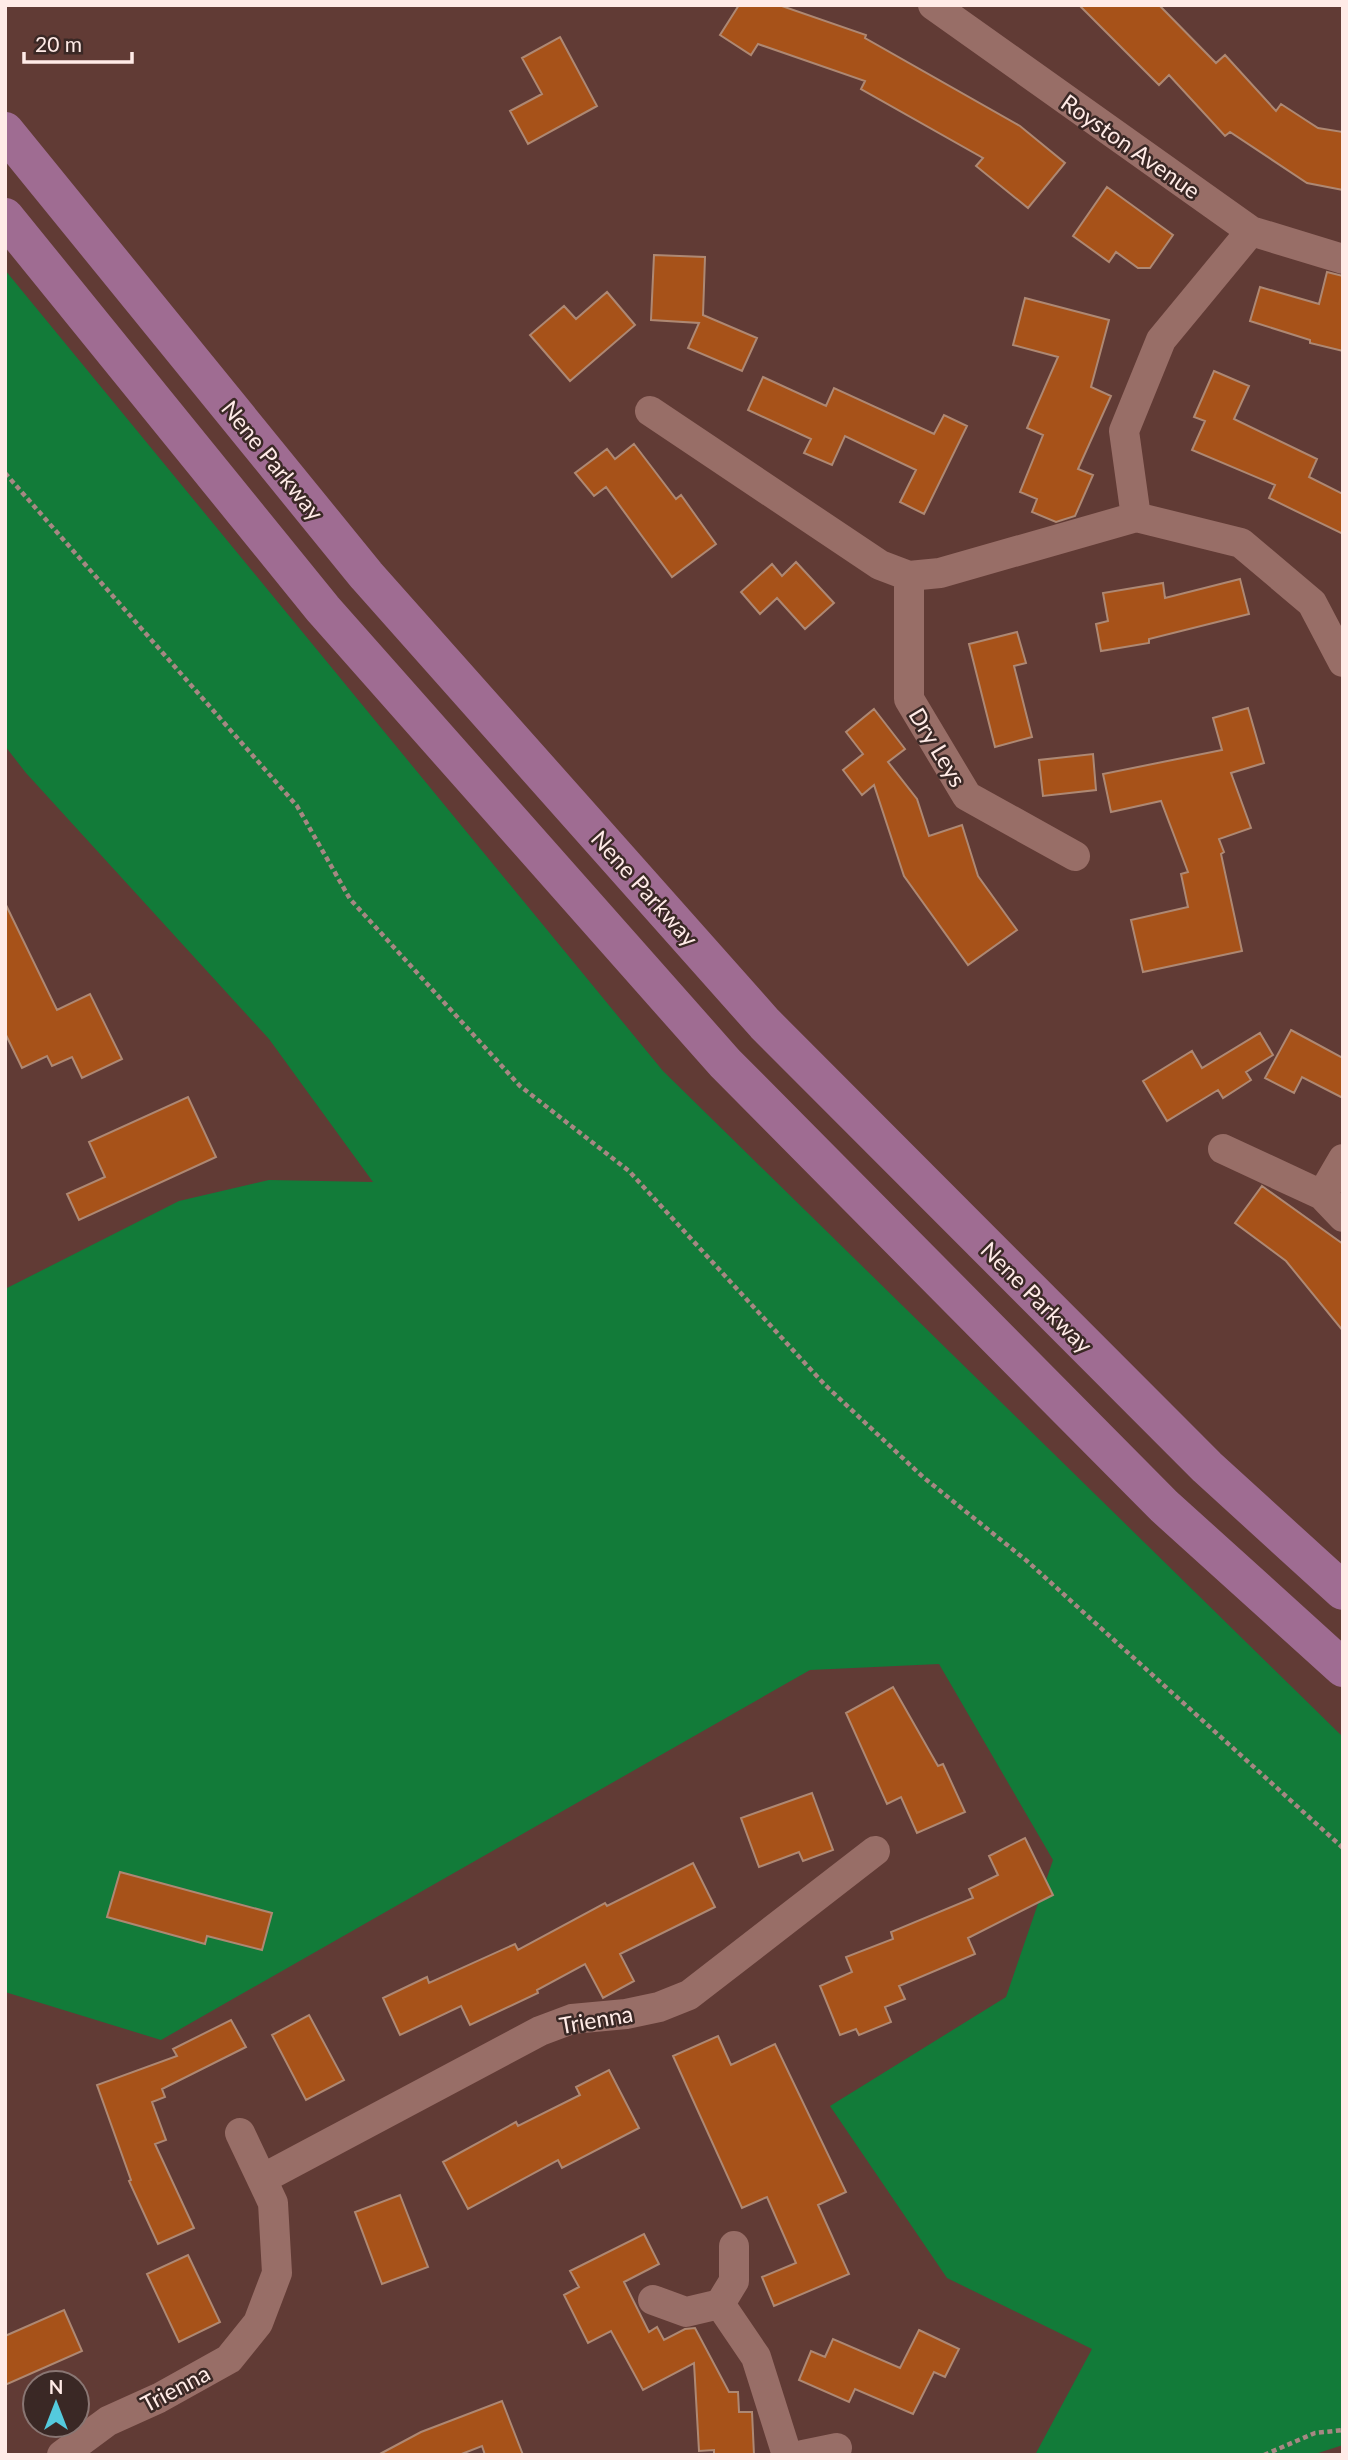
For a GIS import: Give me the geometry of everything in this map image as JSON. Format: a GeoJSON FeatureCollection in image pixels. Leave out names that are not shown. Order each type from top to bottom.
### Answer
{"type":"FeatureCollection","features":[{"type":"Feature","properties":{"kind":"highway","name":"Nene Parkway"},"geometry":{"type":"LineString","coordinates":[[5,131],[366,575],[765,1024],[1207,1467],[1343,1591]]}},
{"type":"Feature","properties":{"kind":"highway"},"geometry":{"type":"LineString","coordinates":[[5,217],[323,609],[725,1063],[1164,1506],[1343,1668]]}},
{"type":"Feature","properties":{"kind":"street","name":"Royston Avenue"},"geometry":{"type":"LineString","coordinates":[[933,5],[1251,231],[1343,259]]}},
{"type":"Feature","properties":{"kind":"street"},"geometry":{"type":"LineString","coordinates":[[1136,517],[1124,431],[1161,340],[1251,231]]}},
{"type":"Feature","properties":{"kind":"street"},"geometry":{"type":"LineString","coordinates":[[650,411],[880,565],[909,576],[940,573],[1136,517],[1241,543],[1312,603],[1343,662]]}},
{"type":"Feature","properties":{"kind":"street","name":"Dry Leys"},"geometry":{"type":"LineString","coordinates":[[909,576],[909,699],[967,796],[1075,856]]}},
{"type":"Feature","properties":{"kind":"street"},"geometry":{"type":"LineString","coordinates":[[1223,1149],[1322,1195],[1343,1217]]}},
{"type":"Feature","properties":{"kind":"street"},"geometry":{"type":"LineString","coordinates":[[1322,1195],[1343,1159]]}},
{"type":"Feature","properties":{"kind":"street","name":"Trienna"},"geometry":{"type":"LineString","coordinates":[[262,2179],[540,2031],[572,2019],[626,2014],[659,2007],[689,1995],[875,1851]]}},
{"type":"Feature","properties":{"kind":"street","name":"Trienna"},"geometry":{"type":"LineString","coordinates":[[62,2455],[108,2421],[159,2398],[229,2359],[258,2323],[277,2273],[273,2203],[240,2133]]}},
{"type":"Feature","properties":{"kind":"street"},"geometry":{"type":"LineString","coordinates":[[653,2300],[686,2312],[720,2304],[734,2281],[734,2246]]}},
{"type":"Feature","properties":{"kind":"street"},"geometry":{"type":"LineString","coordinates":[[720,2304],[755,2357],[787,2455]]}},
{"type":"Feature","properties":{"kind":"street"},"geometry":{"type":"LineString","coordinates":[[803,2455],[837,2448]]}},
{"type":"Feature","properties":{"kind":"path"},"geometry":{"type":"LineString","coordinates":[[5,473],[297,806],[350,899],[520,1086],[629,1171],[825,1385],[923,1478],[1027,1561],[1343,1847]]}},
{"type":"Feature","properties":{"kind":"path"},"geometry":{"type":"LineString","coordinates":[[1264,2455],[1315,2433],[1343,2430]]}},
{"type":"Feature","properties":{"kind":"green space"},"geometry":{"type":"Polygon","coordinates":[[[5,270],[663,1071],[1343,1737],[1343,2445],[1312,2455],[1035,2455],[1092,2349],[947,2278],[830,2106],[1006,1997],[1053,1860],[939,1664],[810,1670],[161,2040],[5,1992],[5,1289],[179,1201],[269,1180],[373,1182],[269,1039],[26,773],[5,746],[5,270]]]}},
{"type":"Feature","properties":{"kind":"building"},"geometry":{"type":"Polygon","coordinates":[[[739,5],[779,5],[866,35],[865,38],[1020,126],[1065,163],[1028,208],[976,166],[983,158],[861,89],[865,81],[758,44],[751,55],[720,35],[739,5]]]}},
{"type":"Feature","properties":{"kind":"building"},"geometry":{"type":"Polygon","coordinates":[[[1079,5],[1159,5],[1216,63],[1225,55],[1276,111],[1281,104],[1318,128],[1343,132],[1343,190],[1307,183],[1230,132],[1225,136],[1169,75],[1159,85],[1079,5]]]}},
{"type":"Feature","properties":{"kind":"building"},"geometry":{"type":"Polygon","coordinates":[[[560,37],[597,106],[528,144],[510,111],[542,94],[522,58],[560,37]]]}},
{"type":"Feature","properties":{"kind":"building"},"geometry":{"type":"Polygon","coordinates":[[[1107,187],[1173,235],[1150,268],[1138,268],[1116,252],[1109,262],[1073,236],[1107,187]]]}},
{"type":"Feature","properties":{"kind":"building"},"geometry":{"type":"Polygon","coordinates":[[[654,255],[705,257],[703,315],[757,338],[742,371],[688,348],[699,323],[651,320],[654,255]]]}},
{"type":"Feature","properties":{"kind":"building"},"geometry":{"type":"Polygon","coordinates":[[[1327,272],[1343,276],[1343,351],[1310,343],[1310,340],[1250,321],[1260,287],[1319,304],[1327,272]]]}},
{"type":"Feature","properties":{"kind":"building"},"geometry":{"type":"Polygon","coordinates":[[[607,292],[635,325],[570,381],[530,335],[564,306],[576,319],[607,292]]]}},
{"type":"Feature","properties":{"kind":"building"},"geometry":{"type":"Polygon","coordinates":[[[1025,298],[1109,320],[1091,387],[1111,396],[1078,469],[1093,475],[1075,516],[1056,522],[1032,512],[1037,499],[1020,492],[1043,435],[1027,428],[1058,357],[1013,345],[1025,298]]]}},
{"type":"Feature","properties":{"kind":"building"},"geometry":{"type":"Polygon","coordinates":[[[1214,371],[1249,386],[1234,419],[1317,459],[1309,477],[1343,494],[1343,534],[1269,498],[1275,485],[1192,450],[1205,421],[1194,417],[1214,371]]]}},
{"type":"Feature","properties":{"kind":"building"},"geometry":{"type":"Polygon","coordinates":[[[763,377],[826,406],[834,388],[934,434],[944,415],[967,426],[924,514],[900,502],[916,470],[845,436],[832,465],[804,453],[811,439],[748,410],[763,377]]]}},
{"type":"Feature","properties":{"kind":"building"},"geometry":{"type":"Polygon","coordinates":[[[634,444],[676,499],[681,495],[716,544],[672,577],[606,487],[594,496],[575,473],[607,449],[615,459],[634,444]]]}},
{"type":"Feature","properties":{"kind":"building"},"geometry":{"type":"Polygon","coordinates":[[[796,562],[834,603],[805,629],[777,598],[760,614],[741,592],[772,564],[782,576],[796,562]]]}},
{"type":"Feature","properties":{"kind":"building"},"geometry":{"type":"Polygon","coordinates":[[[1240,579],[1249,614],[1149,639],[1149,643],[1101,651],[1096,624],[1108,621],[1103,593],[1163,583],[1165,598],[1240,579]]]}},
{"type":"Feature","properties":{"kind":"building"},"geometry":{"type":"Polygon","coordinates":[[[1017,632],[1026,663],[1014,666],[1032,737],[995,747],[969,644],[1017,632]]]}},
{"type":"Feature","properties":{"kind":"building"},"geometry":{"type":"Polygon","coordinates":[[[1248,708],[1264,763],[1231,773],[1251,828],[1219,839],[1224,852],[1221,854],[1242,951],[1143,972],[1131,920],[1188,907],[1181,874],[1188,872],[1161,801],[1111,812],[1103,774],[1222,750],[1213,718],[1248,708]]]}},
{"type":"Feature","properties":{"kind":"building"},"geometry":{"type":"Polygon","coordinates":[[[874,709],[905,749],[888,762],[917,799],[929,836],[962,825],[978,876],[1017,930],[968,965],[904,876],[874,785],[862,795],[843,770],[863,754],[846,732],[874,709]]]}},
{"type":"Feature","properties":{"kind":"building"},"geometry":{"type":"Polygon","coordinates":[[[1093,754],[1096,790],[1043,796],[1039,760],[1093,754]]]}},
{"type":"Feature","properties":{"kind":"building"},"geometry":{"type":"Polygon","coordinates":[[[5,903],[57,1010],[90,994],[122,1059],[82,1078],[72,1057],[52,1066],[47,1056],[22,1068],[5,1033],[5,903]]]}},
{"type":"Feature","properties":{"kind":"building"},"geometry":{"type":"Polygon","coordinates":[[[1291,1030],[1343,1058],[1343,1098],[1302,1077],[1294,1093],[1265,1078],[1291,1030]]]}},
{"type":"Feature","properties":{"kind":"building"},"geometry":{"type":"Polygon","coordinates":[[[1260,1033],[1273,1055],[1246,1072],[1251,1080],[1223,1098],[1218,1090],[1167,1121],[1143,1081],[1192,1051],[1202,1068],[1260,1033]]]}},
{"type":"Feature","properties":{"kind":"building"},"geometry":{"type":"Polygon","coordinates":[[[188,1097],[216,1157],[79,1220],[67,1194],[105,1177],[89,1142],[188,1097]]]}},
{"type":"Feature","properties":{"kind":"building"},"geometry":{"type":"Polygon","coordinates":[[[1262,1186],[1343,1244],[1343,1331],[1286,1261],[1235,1223],[1262,1186]]]}},
{"type":"Feature","properties":{"kind":"building"},"geometry":{"type":"Polygon","coordinates":[[[893,1687],[938,1766],[943,1764],[965,1812],[917,1833],[901,1797],[887,1804],[846,1713],[893,1687]]]}},
{"type":"Feature","properties":{"kind":"building"},"geometry":{"type":"Polygon","coordinates":[[[812,1793],[833,1850],[803,1861],[799,1852],[759,1867],[741,1818],[812,1793]]]}},
{"type":"Feature","properties":{"kind":"building"},"geometry":{"type":"Polygon","coordinates":[[[1025,1838],[1053,1895],[968,1938],[975,1954],[899,1986],[905,1999],[885,2007],[891,2022],[859,2035],[856,2029],[840,2035],[820,1986],[852,1972],[846,1957],[893,1939],[891,1932],[973,1898],[969,1889],[998,1875],[989,1856],[1025,1838]]]}},
{"type":"Feature","properties":{"kind":"building"},"geometry":{"type":"Polygon","coordinates":[[[693,1863],[715,1907],[620,1954],[634,1981],[603,1998],[585,1964],[537,1990],[538,1993],[470,2025],[461,2006],[400,2035],[383,1998],[427,1977],[429,1983],[515,1944],[518,1950],[605,1903],[607,1906],[693,1863]]]}},
{"type":"Feature","properties":{"kind":"building"},"geometry":{"type":"Polygon","coordinates":[[[120,1872],[272,1913],[262,1950],[207,1936],[205,1944],[107,1917],[120,1872]]]}},
{"type":"Feature","properties":{"kind":"building"},"geometry":{"type":"Polygon","coordinates":[[[309,2015],[344,2080],[306,2100],[272,2035],[309,2015]]]}},
{"type":"Feature","properties":{"kind":"building"},"geometry":{"type":"Polygon","coordinates":[[[231,2020],[246,2047],[162,2089],[165,2097],[152,2102],[166,2140],[155,2144],[194,2228],[158,2244],[129,2181],[131,2180],[97,2085],[177,2056],[173,2049],[231,2020]]]}},
{"type":"Feature","properties":{"kind":"building"},"geometry":{"type":"Polygon","coordinates":[[[718,2036],[731,2065],[775,2044],[846,2192],[818,2205],[849,2274],[774,2306],[762,2277],[796,2263],[767,2197],[742,2208],[673,2056],[718,2036]]]}},
{"type":"Feature","properties":{"kind":"building"},"geometry":{"type":"Polygon","coordinates":[[[609,2070],[639,2128],[562,2168],[558,2160],[468,2209],[443,2162],[516,2122],[518,2126],[580,2095],[576,2087],[609,2070]]]}},
{"type":"Feature","properties":{"kind":"building"},"geometry":{"type":"Polygon","coordinates":[[[400,2195],[428,2267],[382,2284],[355,2212],[400,2195]]]}},
{"type":"Feature","properties":{"kind":"building"},"geometry":{"type":"Polygon","coordinates":[[[644,2234],[659,2264],[624,2282],[649,2332],[657,2327],[664,2340],[685,2329],[695,2328],[729,2392],[738,2392],[739,2412],[752,2412],[754,2455],[714,2455],[714,2450],[699,2451],[694,2363],[643,2390],[611,2331],[588,2343],[564,2295],[579,2287],[570,2271],[644,2234]]]}},
{"type":"Feature","properties":{"kind":"building"},"geometry":{"type":"Polygon","coordinates":[[[188,2255],[220,2322],[179,2342],[147,2274],[188,2255]]]}},
{"type":"Feature","properties":{"kind":"building"},"geometry":{"type":"Polygon","coordinates":[[[64,2310],[82,2351],[41,2369],[21,2369],[21,2378],[5,2385],[5,2336],[64,2310]]]}},
{"type":"Feature","properties":{"kind":"building"},"geometry":{"type":"Polygon","coordinates":[[[919,2330],[959,2349],[945,2377],[934,2372],[913,2414],[855,2389],[849,2402],[799,2380],[811,2351],[825,2357],[833,2339],[900,2368],[919,2330]]]}},
{"type":"Feature","properties":{"kind":"building"},"geometry":{"type":"Polygon","coordinates":[[[502,2401],[523,2455],[485,2455],[482,2446],[459,2455],[378,2455],[421,2432],[502,2401]]]}}]}
